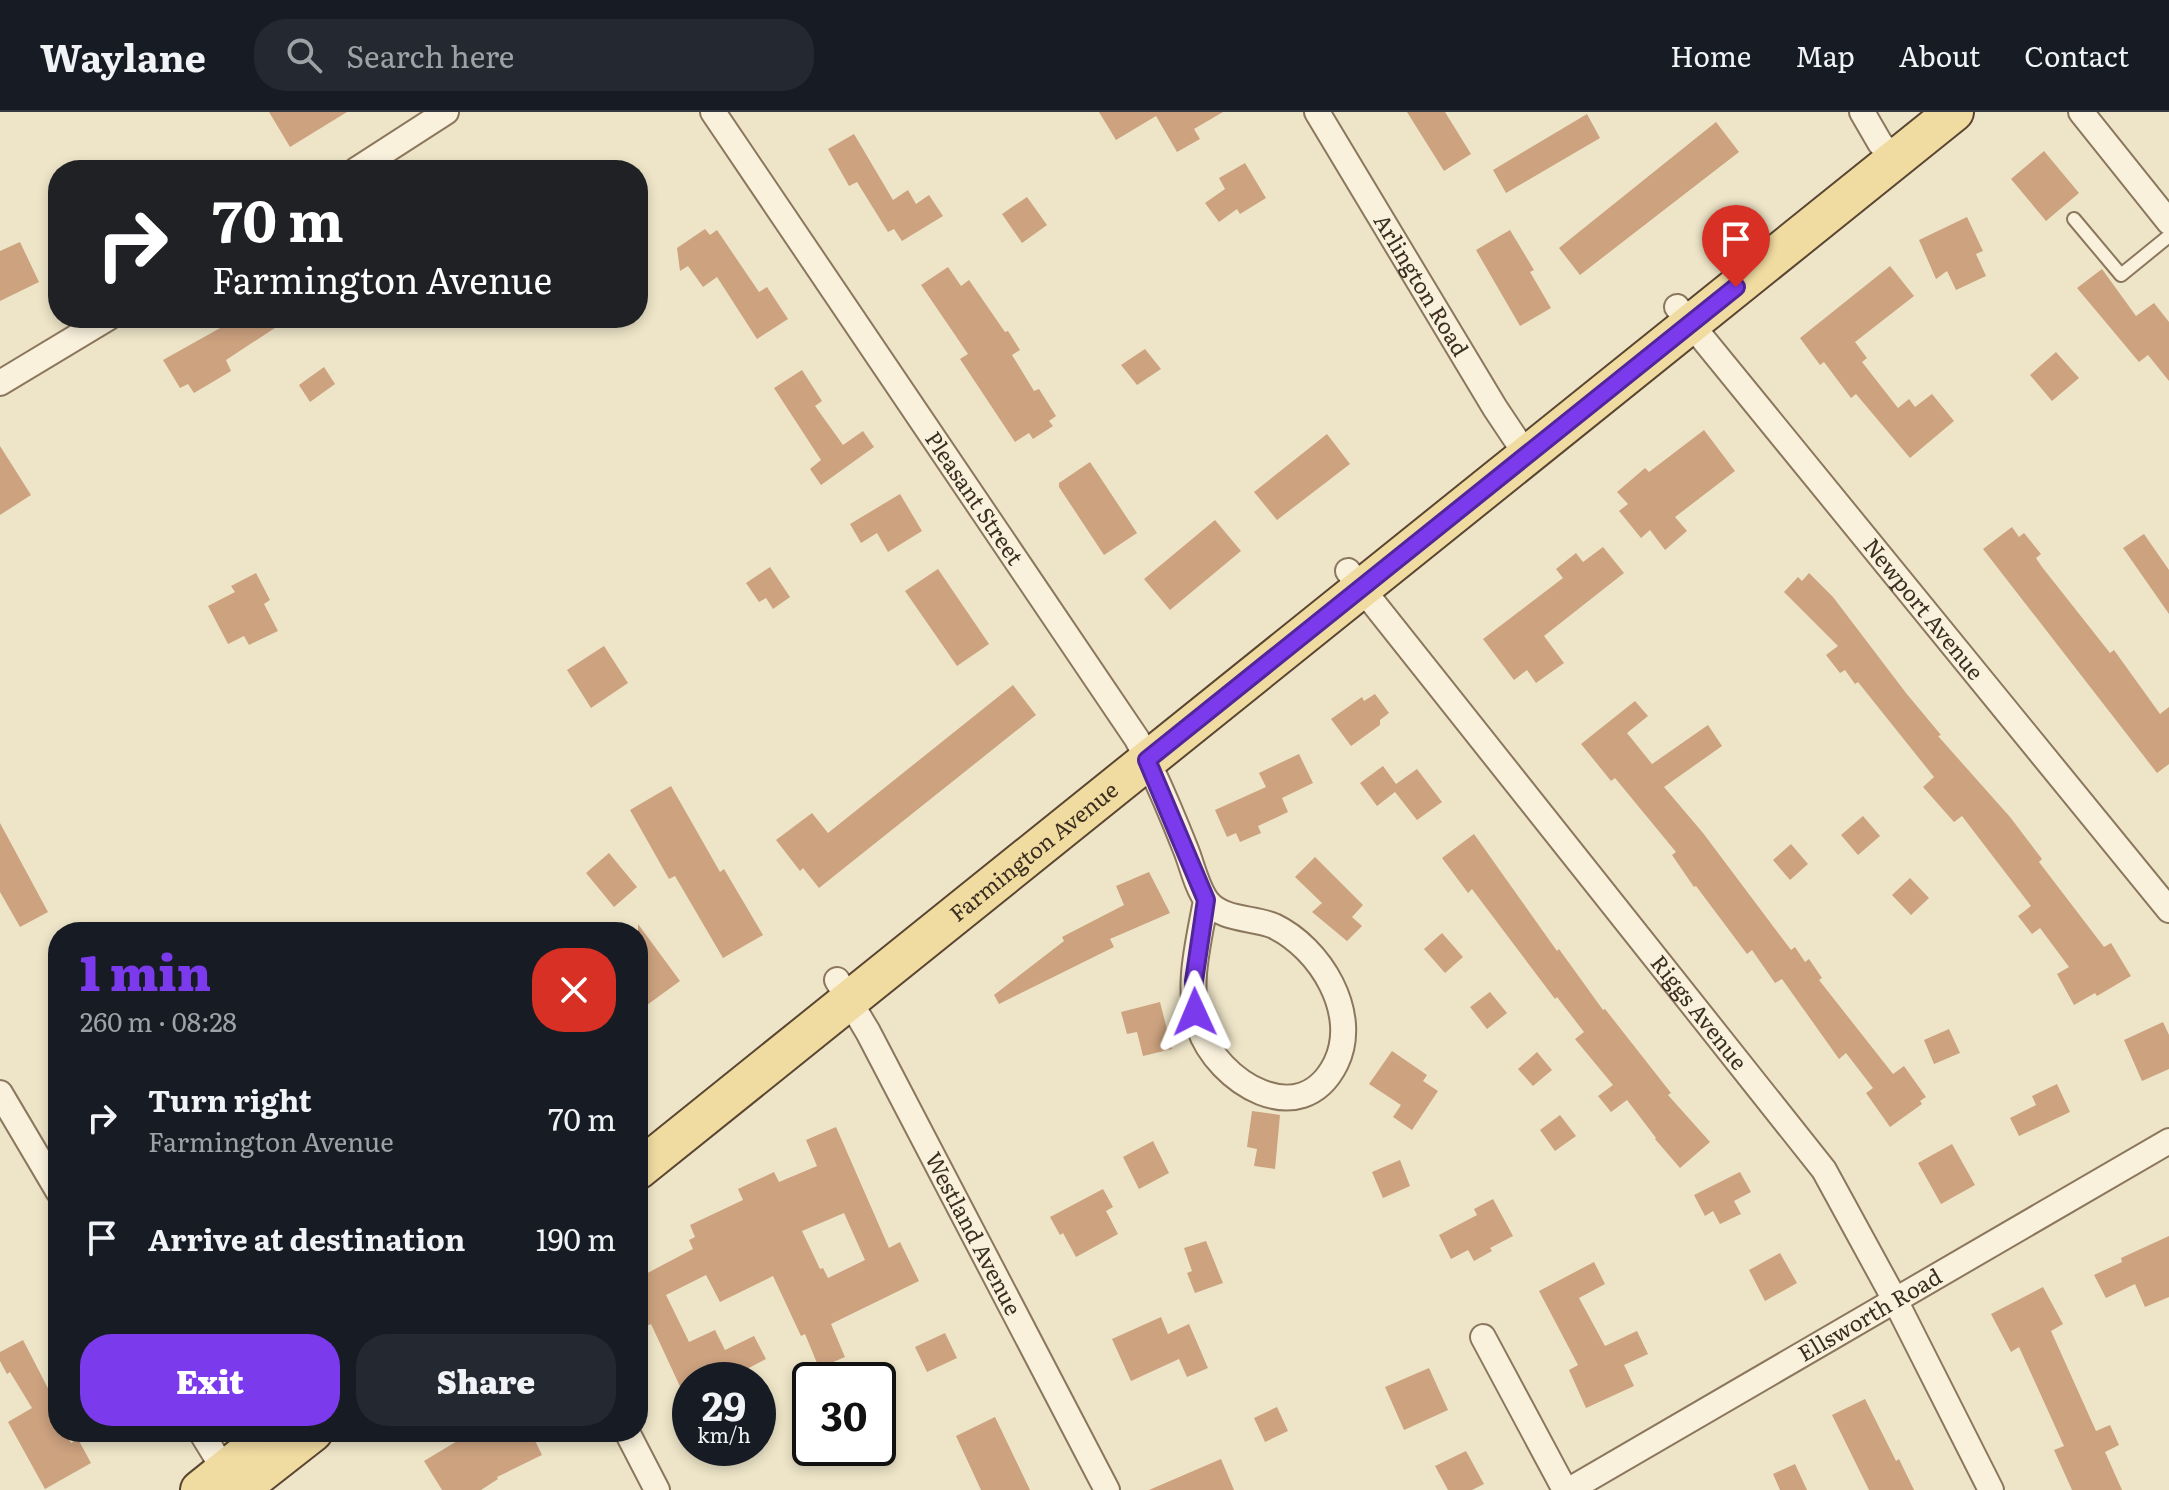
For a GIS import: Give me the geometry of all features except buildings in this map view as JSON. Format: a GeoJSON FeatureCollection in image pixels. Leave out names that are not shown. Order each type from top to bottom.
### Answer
{"type":"FeatureCollection","features":[{"type":"Feature","properties":{"kind":"main road","name":"Farmington Avenue"},"geometry":{"type":"LineString","coordinates":[[648,1161],[843,990],[1684,316],[1879,138],[1919,112]]}},
{"type":"Feature","properties":{"kind":"main road","name":"Farmington Avenue"},"geometry":{"type":"LineString","coordinates":[[1879,138],[1954,112]]}},
{"type":"Feature","properties":{"kind":"main road","name":"Farmington Avenue"},"geometry":{"type":"LineString","coordinates":[[648,1133],[843,990]]}},
{"type":"Feature","properties":{"kind":"main road"},"geometry":{"type":"LineString","coordinates":[[225,1485],[263,1442]]}},
{"type":"Feature","properties":{"kind":"main road"},"geometry":{"type":"LineString","coordinates":[[225,1485],[296,1442]]}},
{"type":"Feature","properties":{"kind":"street"},"geometry":{"type":"LineString","coordinates":[[372,160],[446,112]]}},
{"type":"Feature","properties":{"kind":"street","name":"Pleasant Street"},"geometry":{"type":"LineString","coordinates":[[713,112],[1142,749],[1206,900]]}},
{"type":"Feature","properties":{"kind":"street","name":"Arlington Road"},"geometry":{"type":"LineString","coordinates":[[1317,112],[1520,447]]}},
{"type":"Feature","properties":{"kind":"street"},"geometry":{"type":"LineString","coordinates":[[2081,112],[2169,222]]}},
{"type":"Feature","properties":{"kind":"street","name":"Newport Avenue"},"geometry":{"type":"LineString","coordinates":[[1684,316],[2169,910]]}},
{"type":"Feature","properties":{"kind":"street"},"geometry":{"type":"LineString","coordinates":[[0,383],[91,328]]}},
{"type":"Feature","properties":{"kind":"street","name":"Riggs Avenue"},"geometry":{"type":"LineString","coordinates":[[1354,580],[1824,1170],[1895,1300],[1991,1490]]}},
{"type":"Feature","properties":{"kind":"street"},"geometry":{"type":"LineString","coordinates":[[1206,900],[1233,916],[1271,925],[1291,936],[1315,960],[1332,985],[1341,1010],[1339,1056],[1328,1076],[1309,1091],[1286,1098],[1250,1089],[1223,1068],[1205,1041],[1195,1012],[1194,981],[1206,900]]}},
{"type":"Feature","properties":{"kind":"street","name":"Westland Avenue"},"geometry":{"type":"LineString","coordinates":[[843,990],[1107,1490]]}},
{"type":"Feature","properties":{"kind":"street"},"geometry":{"type":"LineString","coordinates":[[0,1093],[48,1174]]}},
{"type":"Feature","properties":{"kind":"street","name":"Ellsworth Road"},"geometry":{"type":"LineString","coordinates":[[1567,1490],[2169,1141]]}},
{"type":"Feature","properties":{"kind":"street"},"geometry":{"type":"LineString","coordinates":[[1483,1337],[1567,1490]]}},
{"type":"Feature","properties":{"kind":"street"},"geometry":{"type":"LineString","coordinates":[[206,1442],[225,1485]]}},
{"type":"Feature","properties":{"kind":"street"},"geometry":{"type":"LineString","coordinates":[[632,1442],[657,1490]]}},
{"type":"Feature","properties":{"kind":"lane"},"geometry":{"type":"LineString","coordinates":[[2074,219],[2121,275],[2169,236]]}},
{"type":"Feature","properties":{"kind":"route"},"geometry":{"type":"LineString","coordinates":[[1195,1012],[1194,981],[1206,900],[1147,760],[1736,287]]}}]}
